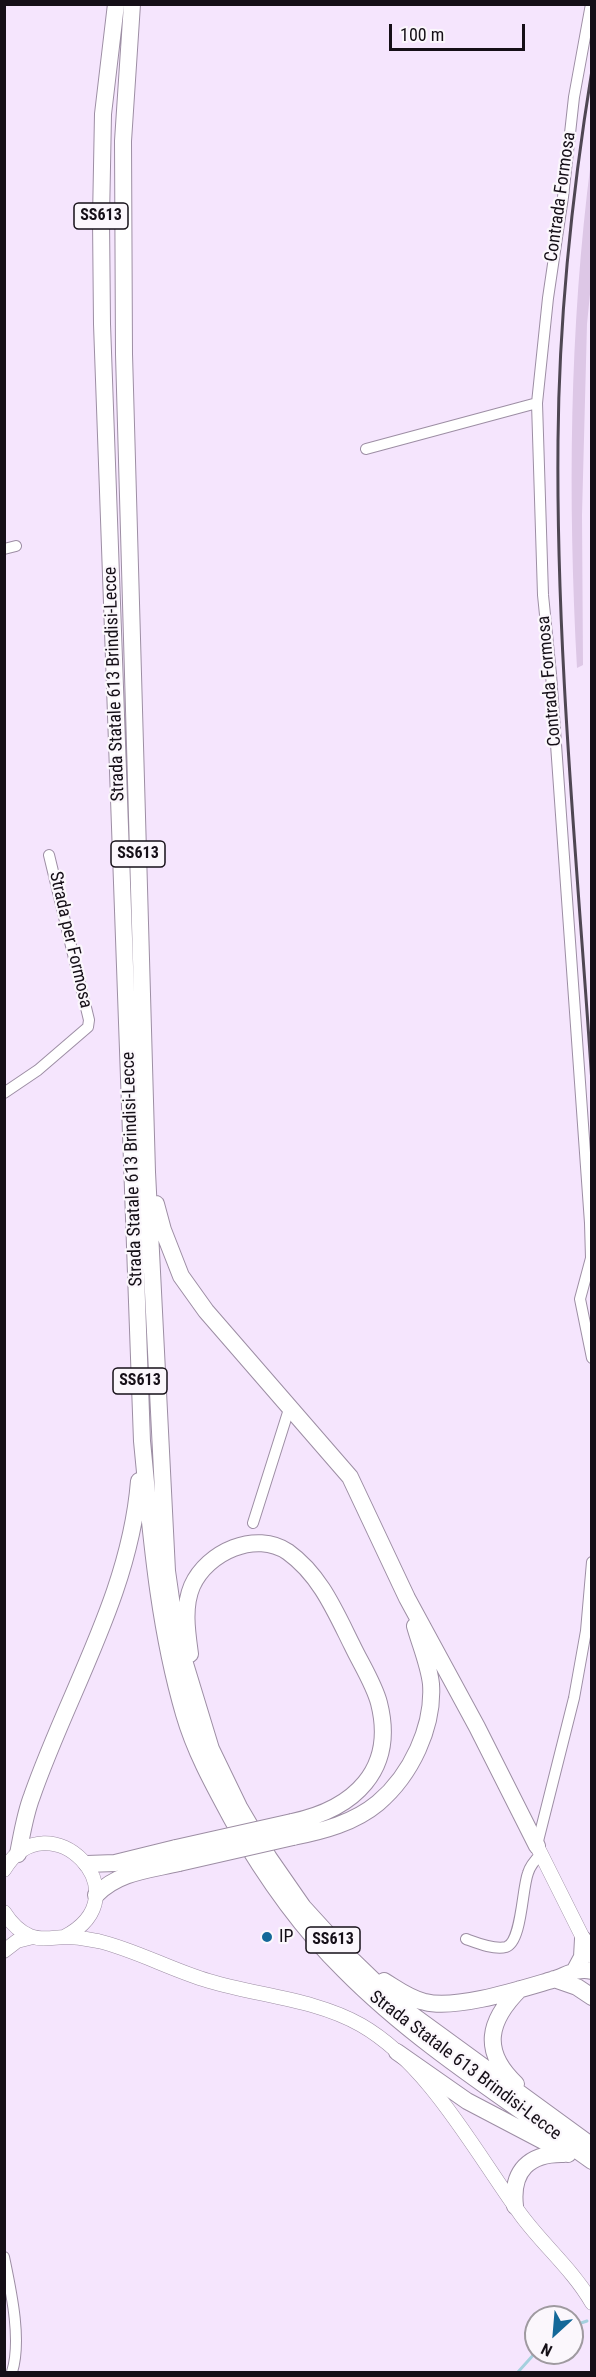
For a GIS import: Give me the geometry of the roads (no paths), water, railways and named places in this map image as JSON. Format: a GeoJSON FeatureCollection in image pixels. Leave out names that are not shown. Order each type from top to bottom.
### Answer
{"type":"FeatureCollection","features":[{"type":"Feature","properties":{"kind":"highway","name":"Strada Statale 613 Brindisi-Lecce"},"geometry":{"type":"LineString","coordinates":[[116,4],[103,114],[102,324],[142,1441],[155,1569],[167,1646],[184,1714],[198,1757],[258,1865],[294,1915],[343,1969],[392,2015],[591,2162]]}},
{"type":"Feature","properties":{"kind":"highway","name":"Strada Statale 613 Brindisi-Lecce"},"geometry":{"type":"LineString","coordinates":[[132,4],[123,141],[124,354],[147,1172],[168,1571],[176,1634],[211,1749],[239,1807],[269,1858],[303,1907],[345,1953],[400,2006],[591,2146]]}},
{"type":"Feature","properties":{"kind":"highway"},"geometry":{"type":"LineString","coordinates":[[147,1172],[163,1230],[181,1276],[206,1311],[350,1477],[407,1598],[539,1850]]}},
{"type":"Feature","properties":{"kind":"highway"},"geometry":{"type":"LineString","coordinates":[[18,1854],[34,1789],[114,1600],[129,1550],[138,1499],[142,1441]]}},
{"type":"Feature","properties":{"kind":"highway"},"geometry":{"type":"LineString","coordinates":[[197,1699],[186,1621],[192,1587],[204,1569],[230,1548],[261,1543],[286,1551],[310,1571],[331,1602],[378,1701],[383,1740],[373,1772],[363,1787],[350,1799],[293,1830]]}},
{"type":"Feature","properties":{"kind":"highway"},"geometry":{"type":"LineString","coordinates":[[87,1864],[177,1855],[293,1830],[336,1827],[378,1803],[405,1773],[419,1749],[430,1704],[431,1683],[407,1598]]}},
{"type":"Feature","properties":{"kind":"highway"},"geometry":{"type":"LineString","coordinates":[[96,1895],[110,1881],[177,1855]]}},
{"type":"Feature","properties":{"kind":"highway"},"geometry":{"type":"LineString","coordinates":[[345,1953],[409,1996],[442,2005],[464,2002],[583,1970],[583,1939]]}},
{"type":"Feature","properties":{"kind":"highway"},"geometry":{"type":"LineString","coordinates":[[555,1979],[584,1985],[591,1997]]}},
{"type":"Feature","properties":{"kind":"highway"},"geometry":{"type":"LineString","coordinates":[[520,1988],[505,2004],[495,2020],[492,2040],[496,2057],[507,2075],[549,2115]]}},
{"type":"Feature","properties":{"kind":"highway"},"geometry":{"type":"LineString","coordinates":[[397,2052],[467,2100],[567,2154],[591,2162]]}},
{"type":"Feature","properties":{"kind":"highway"},"geometry":{"type":"LineString","coordinates":[[515,2206],[515,2180],[526,2165],[551,2153],[567,2154]]}},
{"type":"Feature","properties":{"kind":"main road"},"geometry":{"type":"LineString","coordinates":[[4,1870],[18,1854],[31,1846],[47,1843],[62,1845],[76,1853],[87,1864],[92,1872],[96,1895],[93,1908],[87,1920],[64,1937]]}},
{"type":"Feature","properties":{"kind":"main road"},"geometry":{"type":"LineString","coordinates":[[539,1850],[591,1956]]}},
{"type":"Feature","properties":{"kind":"main road"},"geometry":{"type":"LineString","coordinates":[[4,1912],[20,1931],[33,1937],[48,1940],[64,1937],[107,1943],[210,1981],[323,2009],[358,2024],[397,2052],[430,2087],[515,2206],[570,2272],[591,2303]]}},
{"type":"Feature","properties":{"kind":"main road"},"geometry":{"type":"LineString","coordinates":[[4,1951],[17,1941],[33,1937]]}},
{"type":"Feature","properties":{"kind":"street","name":"Contrada Formosa"},"geometry":{"type":"LineString","coordinates":[[591,4],[574,97],[537,403],[543,595],[590,1223],[591,1258],[580,1299],[591,1358]]}},
{"type":"Feature","properties":{"kind":"street"},"geometry":{"type":"LineString","coordinates":[[366,449],[537,403]]}},
{"type":"Feature","properties":{"kind":"street"},"geometry":{"type":"LineString","coordinates":[[4,549],[16,546]]}},
{"type":"Feature","properties":{"kind":"street","name":"Strada per Formosa"},"geometry":{"type":"LineString","coordinates":[[4,1093],[38,1070],[88,1027],[89,1020],[49,855]]}},
{"type":"Feature","properties":{"kind":"street"},"geometry":{"type":"LineString","coordinates":[[253,1523],[290,1406]]}},
{"type":"Feature","properties":{"kind":"street"},"geometry":{"type":"LineString","coordinates":[[466,1939],[489,1946],[507,1947],[511,1944],[517,1931],[527,1874],[539,1850],[574,1698],[586,1631],[591,1562]]}},
{"type":"Feature","properties":{"kind":"street"},"geometry":{"type":"LineString","coordinates":[[4,2257],[15,2330],[16,2360],[12,2373]]}},
{"type":"Feature","properties":{"kind":"waterway"},"geometry":{"type":"LineString","coordinates":[[518,2372],[524,2365]]}},
{"type":"Feature","properties":{"kind":"railway"},"geometry":{"type":"LineString","coordinates":[[592,70],[578,162],[568,255],[561,348],[558,441],[558,521],[564,682],[592,1083]]}},
{"type":"Feature","properties":{"kind":"place","name":"IP"},"geometry":{"type":"Point","coordinates":[267,1937]}}]}
